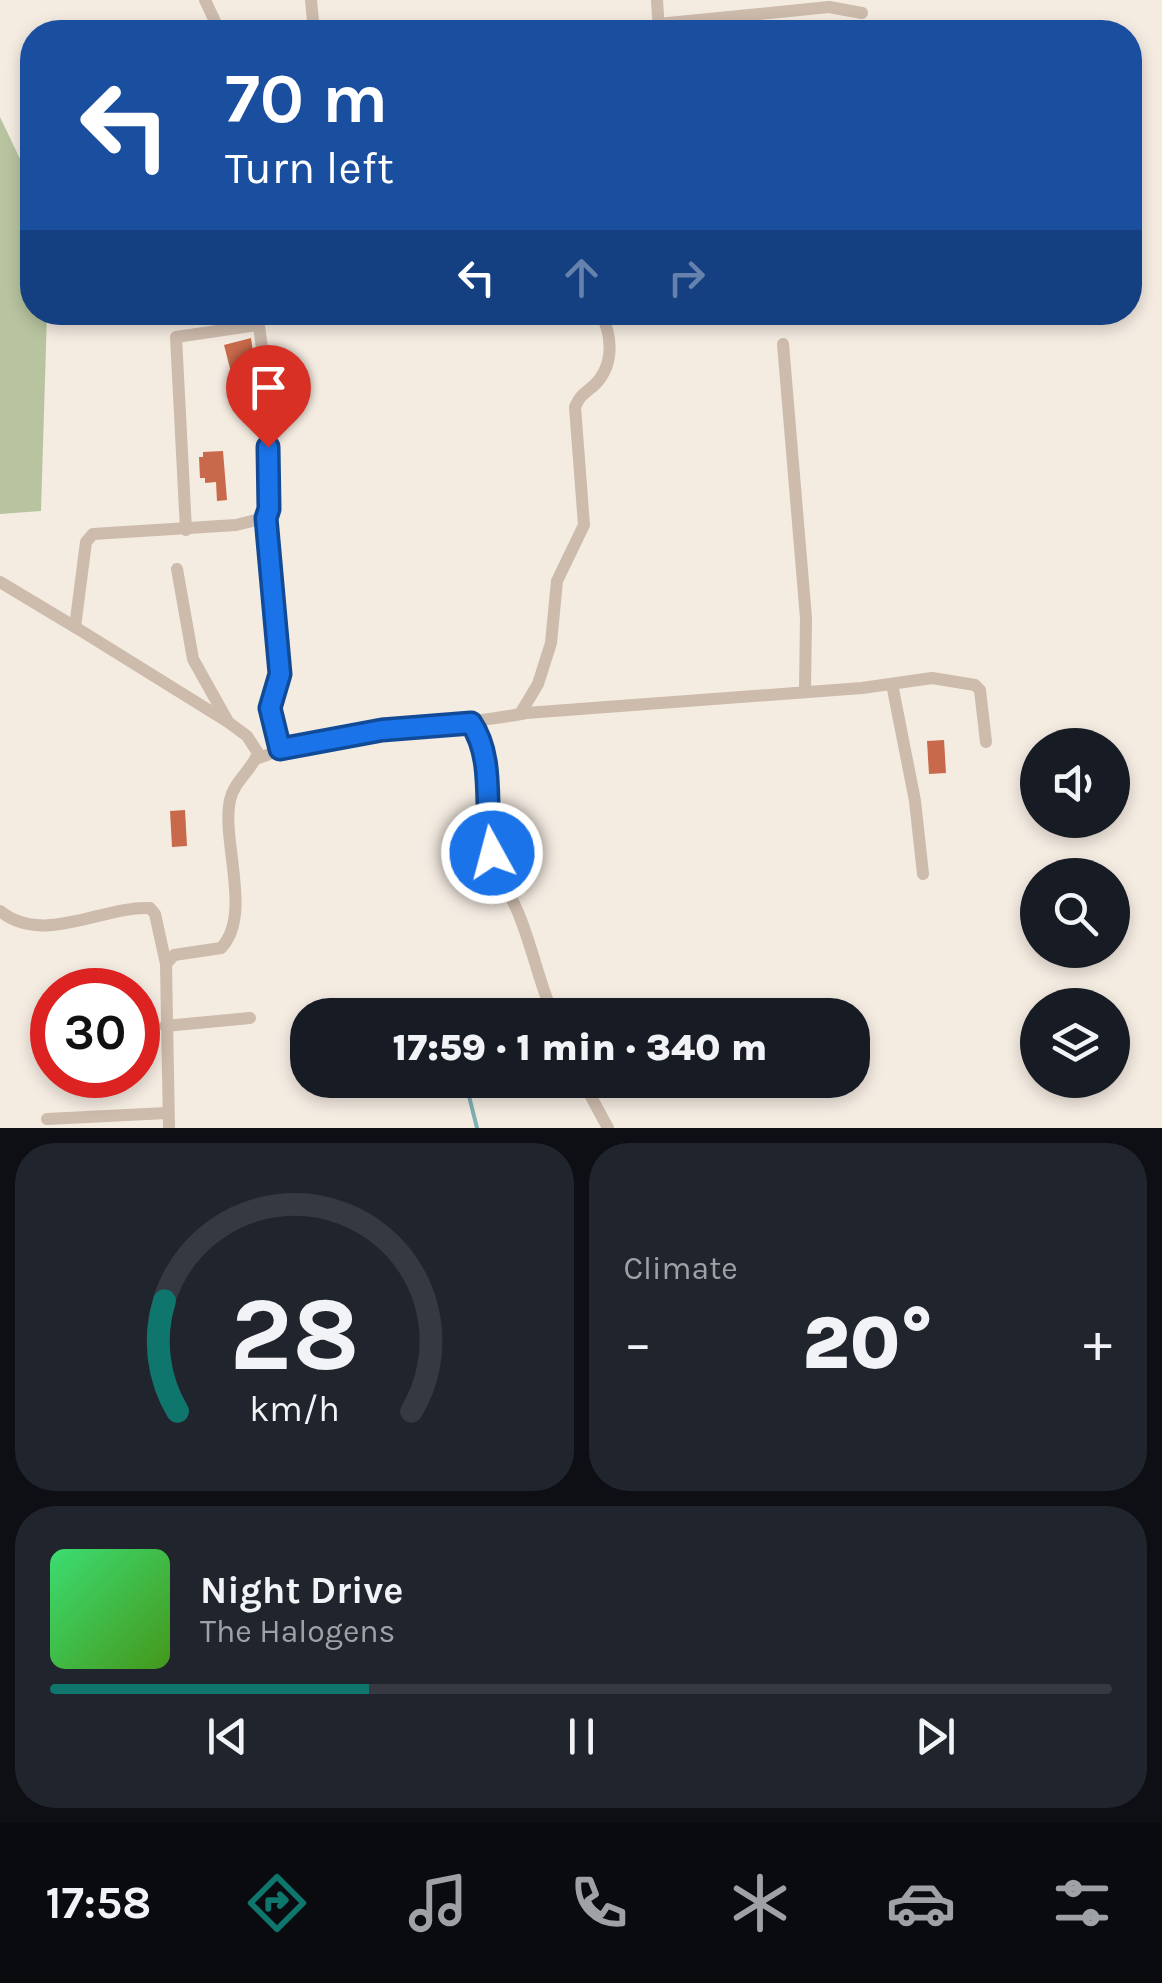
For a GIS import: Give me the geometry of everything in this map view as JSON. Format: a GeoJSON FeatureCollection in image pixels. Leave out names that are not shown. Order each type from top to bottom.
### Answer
{"type":"FeatureCollection","features":[{"type":"Feature","properties":{"kind":"street"},"geometry":{"type":"LineString","coordinates":[[732,20],[829,7],[862,13]]}},
{"type":"Feature","properties":{"kind":"street"},"geometry":{"type":"LineString","coordinates":[[186,530],[176,337],[230,325]]}},
{"type":"Feature","properties":{"kind":"street"},"geometry":{"type":"LineString","coordinates":[[258,325],[270,406],[265,430],[269,502],[266,518],[280,674],[270,708],[280,749]]}},
{"type":"Feature","properties":{"kind":"street"},"geometry":{"type":"LineString","coordinates":[[520,714],[538,684],[550,644],[557,581],[584,525],[576,407],[580,395],[604,373],[611,352],[608,325]]}},
{"type":"Feature","properties":{"kind":"street"},"geometry":{"type":"LineString","coordinates":[[783,344],[806,618],[805,690]]}},
{"type":"Feature","properties":{"kind":"street"},"geometry":{"type":"LineString","coordinates":[[75,627],[86,542],[93,534],[186,530],[266,518]]}},
{"type":"Feature","properties":{"kind":"street"},"geometry":{"type":"LineString","coordinates":[[177,569],[192,659],[228,722]]}},
{"type":"Feature","properties":{"kind":"street"},"geometry":{"type":"LineString","coordinates":[[0,582],[228,722],[254,744],[256,759]]}},
{"type":"Feature","properties":{"kind":"street"},"geometry":{"type":"LineString","coordinates":[[166,964],[174,955],[221,948],[230,935],[235,908],[230,800],[256,759],[280,749],[382,730],[471,723],[520,714],[932,678],[975,685],[980,690],[986,742]]}},
{"type":"Feature","properties":{"kind":"street"},"geometry":{"type":"LineString","coordinates":[[892,684],[915,801],[924,874]]}},
{"type":"Feature","properties":{"kind":"street"},"geometry":{"type":"LineString","coordinates":[[471,723],[482,741],[485,816],[500,883],[522,922],[547,998]]}},
{"type":"Feature","properties":{"kind":"street"},"geometry":{"type":"LineString","coordinates":[[0,911],[14,922],[32,926],[82,920],[133,907],[150,908],[166,964],[168,1128]]}},
{"type":"Feature","properties":{"kind":"street"},"geometry":{"type":"LineString","coordinates":[[165,1026],[250,1018]]}},
{"type":"Feature","properties":{"kind":"street"},"geometry":{"type":"LineString","coordinates":[[592,1098],[608,1128]]}},
{"type":"Feature","properties":{"kind":"street"},"geometry":{"type":"LineString","coordinates":[[48,1118],[167,1112]]}},
{"type":"Feature","properties":{"kind":"green space"},"geometry":{"type":"Polygon","coordinates":[[[0,117],[20,159],[20,325],[47,325],[41,511],[0,514],[0,117]]]}},
{"type":"Feature","properties":{"kind":"building"},"geometry":{"type":"Polygon","coordinates":[[[251,338],[256,374],[232,376],[224,345],[251,338]]]}},
{"type":"Feature","properties":{"kind":"building"},"geometry":{"type":"Polygon","coordinates":[[[223,451],[227,500],[217,501],[216,482],[205,483],[205,478],[200,478],[199,457],[203,457],[203,452],[223,451]]]}},
{"type":"Feature","properties":{"kind":"building"},"geometry":{"type":"Polygon","coordinates":[[[944,740],[946,773],[929,774],[927,741],[944,740]]]}},
{"type":"Feature","properties":{"kind":"building"},"geometry":{"type":"Polygon","coordinates":[[[185,810],[187,846],[172,847],[170,811],[185,810]]]}},
{"type":"Feature","properties":{"kind":"waterway"},"geometry":{"type":"LineString","coordinates":[[470,1098],[477,1128]]}},
{"type":"Feature","properties":{"kind":"route"},"geometry":{"type":"LineString","coordinates":[[268,447],[266,518],[280,674],[270,708],[280,749],[382,730],[471,723],[482,741],[485,758],[485,816],[492,853]]}}]}
